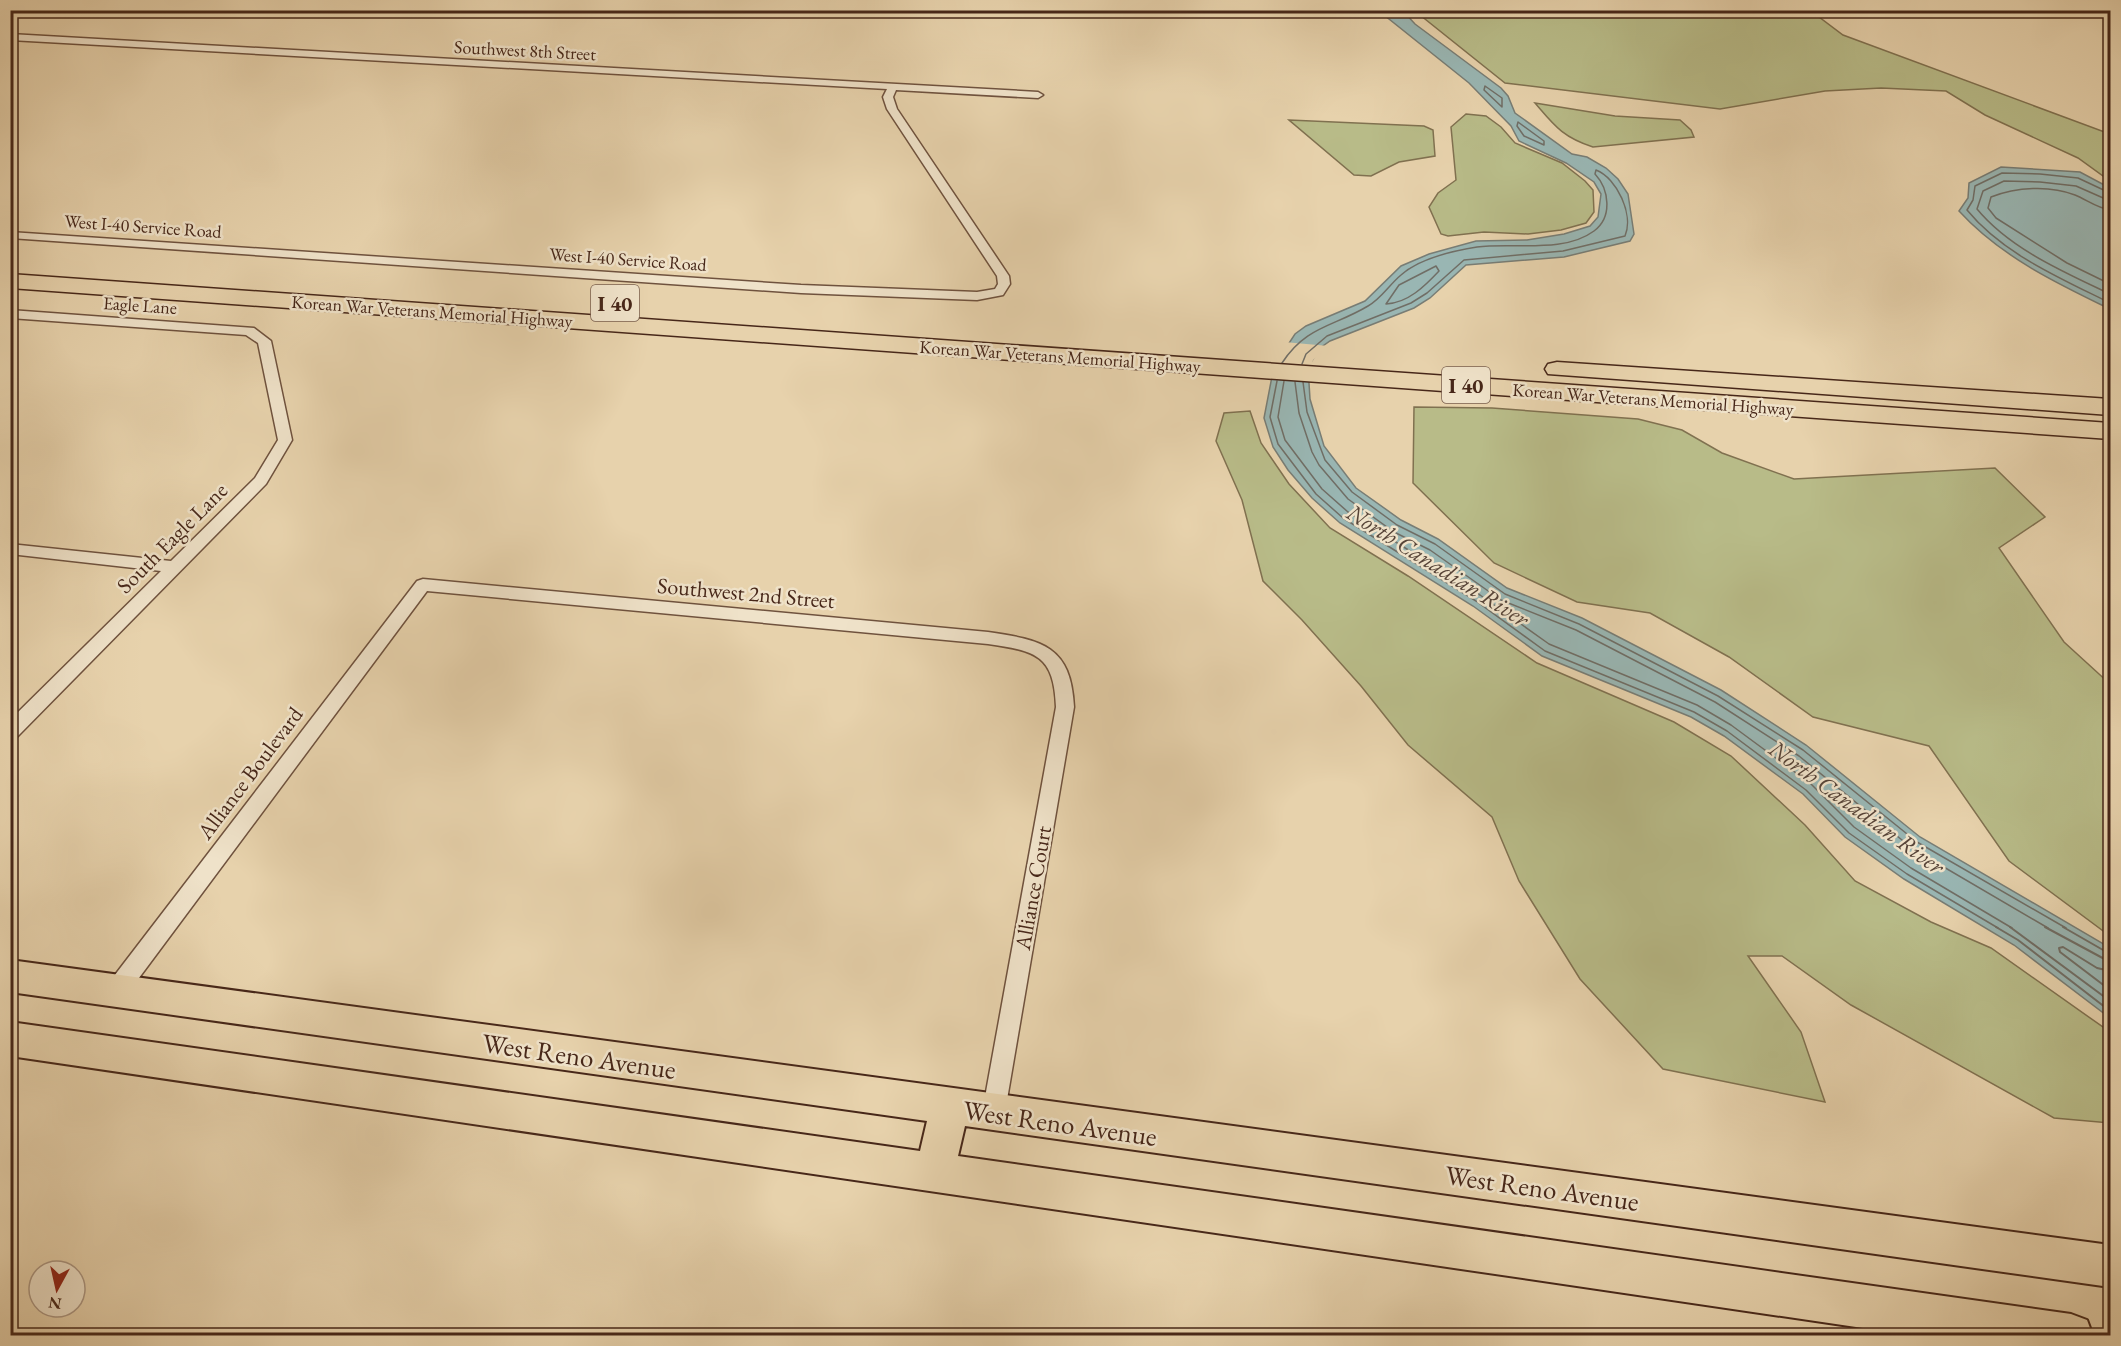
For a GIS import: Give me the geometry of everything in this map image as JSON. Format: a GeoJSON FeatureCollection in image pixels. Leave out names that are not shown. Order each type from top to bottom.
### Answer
{"type":"FeatureCollection","features":[{"type":"Feature","properties":{"kind":"highway","name":"Korean War Veterans Memorial Highway"},"geometry":{"type":"LineString","coordinates":[[10,261],[993,329]]}},
{"type":"Feature","properties":{"kind":"highway","name":"Korean War Veterans Memorial Highway"},"geometry":{"type":"LineString","coordinates":[[10,281],[1219,356],[1702,379],[2110,407]]}},
{"type":"Feature","properties":{"kind":"highway","name":"Korean War Veterans Memorial Highway"},"geometry":{"type":"LineString","coordinates":[[1219,356],[1713,403],[2110,431]]}},
{"type":"Feature","properties":{"kind":"main road","name":"West Reno Avenue"},"geometry":{"type":"LineString","coordinates":[[10,976],[949,1108],[2110,1266]]}},
{"type":"Feature","properties":{"kind":"main road"},"geometry":{"type":"LineString","coordinates":[[10,1039],[2071,1335]]}},
{"type":"Feature","properties":{"kind":"main road"},"geometry":{"type":"LineString","coordinates":[[935,1171],[949,1108]]}},
{"type":"Feature","properties":{"kind":"street","name":"Southwest 8th Street"},"geometry":{"type":"LineString","coordinates":[[10,37],[1038,95]]}},
{"type":"Feature","properties":{"kind":"street","name":"West I-40 Service Road"},"geometry":{"type":"LineString","coordinates":[[10,235],[801,289],[977,296],[999,292],[1004,284],[1003,276],[888,103],[893,87]]}},
{"type":"Feature","properties":{"kind":"street","name":"Eagle Lane"},"geometry":{"type":"LineString","coordinates":[[10,314],[249,331],[264,341]]}},
{"type":"Feature","properties":{"kind":"street","name":"South Eagle Lane"},"geometry":{"type":"LineString","coordinates":[[10,732],[261,481],[285,440],[264,341]]}},
{"type":"Feature","properties":{"kind":"street"},"geometry":{"type":"LineString","coordinates":[[10,549],[176,567]]}},
{"type":"Feature","properties":{"kind":"street","name":"Southwest 2nd Street"},"geometry":{"type":"LineString","coordinates":[[423,585],[988,638],[1029,645],[1045,652],[1058,664]]}},
{"type":"Feature","properties":{"kind":"street","name":"Alliance Boulevard"},"geometry":{"type":"LineString","coordinates":[[116,991],[423,585]]}},
{"type":"Feature","properties":{"kind":"street","name":"Alliance Court"},"geometry":{"type":"LineString","coordinates":[[994,1114],[1065,707],[1066,680],[1058,664]]}},
{"type":"Feature","properties":{"kind":"green space"},"geometry":{"type":"Polygon","coordinates":[[[1415,11],[1811,11],[1843,35],[2110,134],[2110,181],[2078,158],[1985,115],[1946,91],[1881,88],[1825,91],[1720,109],[1505,83],[1415,11]]]}},
{"type":"Feature","properties":{"kind":"green space"},"geometry":{"type":"Polygon","coordinates":[[[1535,103],[1615,116],[1680,120],[1691,130],[1694,137],[1593,147],[1566,134],[1535,103]]]}},
{"type":"Feature","properties":{"kind":"green space"},"geometry":{"type":"Polygon","coordinates":[[[1466,114],[1486,116],[1501,127],[1515,143],[1562,163],[1585,181],[1593,190],[1594,212],[1586,223],[1561,230],[1528,234],[1484,232],[1448,236],[1441,234],[1429,207],[1438,193],[1456,180],[1451,127],[1466,114]]]}},
{"type":"Feature","properties":{"kind":"green space"},"geometry":{"type":"Polygon","coordinates":[[[1289,120],[1424,126],[1433,130],[1435,156],[1399,162],[1371,176],[1354,175],[1289,120]]]}},
{"type":"Feature","properties":{"kind":"green space"},"geometry":{"type":"Polygon","coordinates":[[[1414,407],[1492,408],[1638,419],[1682,430],[1722,453],[1794,479],[1995,468],[2045,517],[1999,548],[2064,642],[2110,684],[2110,936],[2009,861],[1929,746],[1813,717],[1729,657],[1650,613],[1577,602],[1494,563],[1413,483],[1414,407]]]}},
{"type":"Feature","properties":{"kind":"green space"},"geometry":{"type":"Polygon","coordinates":[[[1250,411],[1261,443],[1289,484],[1330,528],[1408,576],[1537,663],[1674,722],[1731,756],[1805,825],[1855,881],[1931,922],[1991,948],[2110,1032],[2110,1123],[2054,1118],[1851,1005],[1782,956],[1748,956],[1801,1032],[1825,1102],[1663,1069],[1580,979],[1519,881],[1492,817],[1408,745],[1361,686],[1302,620],[1263,581],[1242,500],[1216,441],[1224,413],[1250,411]]]}},
{"type":"Feature","properties":{"kind":"water","name":"North Canadian River"},"geometry":{"type":"Polygon","coordinates":[[[1379,11],[1403,11],[1415,24],[1501,88],[1508,96],[1515,113],[1572,154],[1587,157],[1606,168],[1618,179],[1628,194],[1634,234],[1630,241],[1564,257],[1466,265],[1430,298],[1414,308],[1330,341],[1320,348],[1308,367],[1310,399],[1324,446],[1356,488],[1401,520],[1438,539],[1507,588],[1582,618],[1721,690],[1806,745],[1920,837],[2102,943],[2110,950],[2110,1018],[2014,945],[1904,879],[1845,837],[1803,794],[1724,736],[1691,717],[1542,656],[1473,606],[1340,523],[1312,498],[1288,470],[1273,447],[1264,418],[1274,366],[1295,334],[1306,326],[1365,301],[1401,266],[1429,254],[1476,241],[1527,240],[1564,234],[1590,226],[1598,217],[1601,194],[1594,182],[1566,163],[1519,141],[1511,126],[1469,83],[1379,11]]]}},
{"type":"Feature","properties":{"kind":"water"},"geometry":{"type":"Polygon","coordinates":[[[2001,167],[2080,172],[2110,188],[2110,309],[2049,278],[2011,255],[1992,242],[1959,211],[1968,198],[1969,183],[2001,167]]]}},
{"type":"Feature","properties":{"kind":"pier"},"geometry":{"type":"Polygon","coordinates":[[[1284,342],[1329,346],[1313,360],[1311,368],[1271,365],[1284,342]]]}}]}
